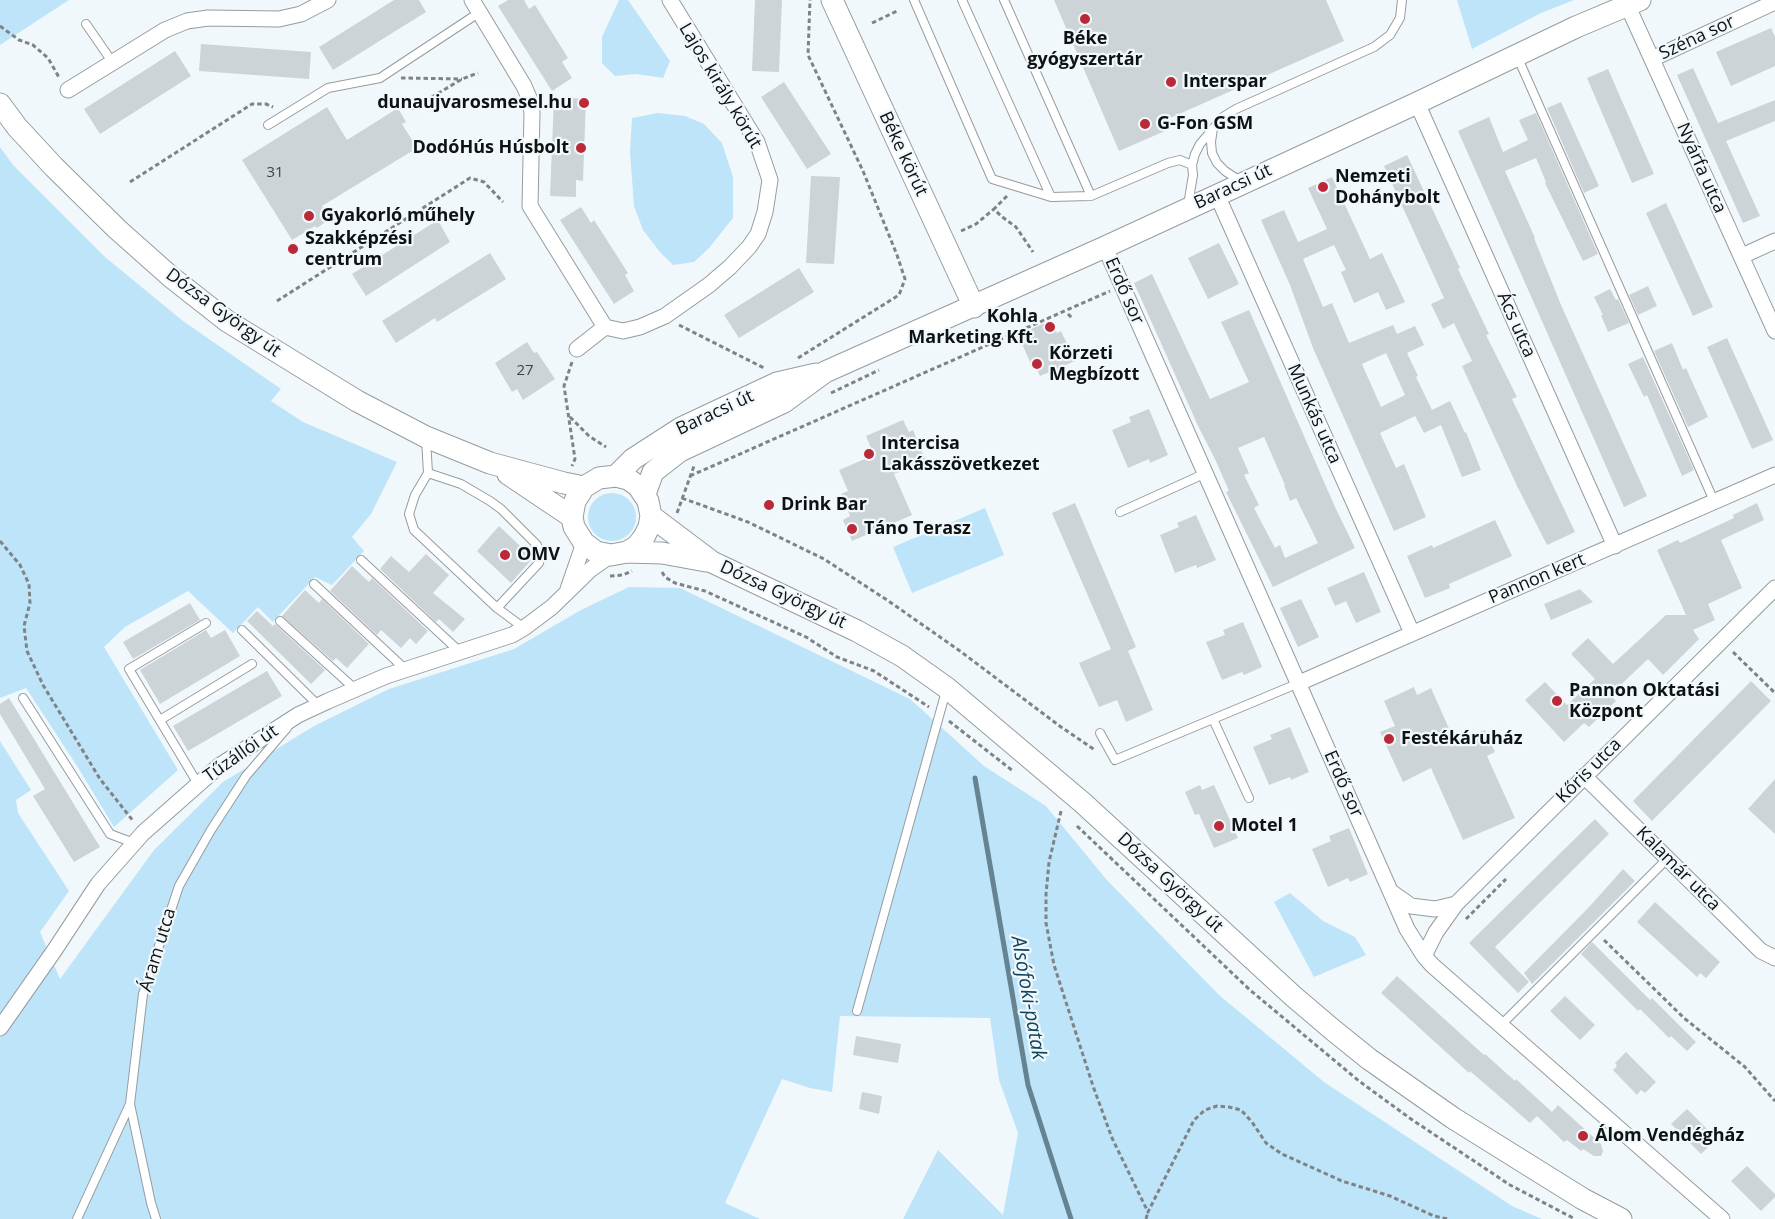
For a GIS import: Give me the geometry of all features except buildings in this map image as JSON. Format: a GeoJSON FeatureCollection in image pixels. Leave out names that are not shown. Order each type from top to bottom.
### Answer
{"type":"FeatureCollection","features":[{"type":"Feature","properties":{"kind":"street"},"geometry":{"type":"LineString","coordinates":[[68,90],[165,30],[187,21],[208,18],[279,19],[301,14],[328,0]]}},
{"type":"Feature","properties":{"kind":"street","name":"Lajos király körút"},"geometry":{"type":"LineString","coordinates":[[605,327],[623,332],[640,327],[665,316],[709,285],[749,247],[758,234],[765,212],[770,180],[757,142],[670,0]]}},
{"type":"Feature","properties":{"kind":"street","name":"Béke körút"},"geometry":{"type":"LineString","coordinates":[[832,0],[974,307]]}},
{"type":"Feature","properties":{"kind":"street","name":"Baracsi út"},"geometry":{"type":"LineString","coordinates":[[616,477],[633,459],[681,428],[777,383],[825,372],[974,307],[1631,2]]}},
{"type":"Feature","properties":{"kind":"street","name":"Nyárfa utca"},"geometry":{"type":"LineString","coordinates":[[1631,2],[1652,58],[1775,331]]}},
{"type":"Feature","properties":{"kind":"street","name":"Széna sor"},"geometry":{"type":"LineString","coordinates":[[1652,58],[1775,2]]}},
{"type":"Feature","properties":{"kind":"street"},"geometry":{"type":"LineString","coordinates":[[476,6],[530,100],[532,113],[530,206],[605,327],[577,349]]}},
{"type":"Feature","properties":{"kind":"street","name":"Ács utca"},"geometry":{"type":"LineString","coordinates":[[1417,103],[1615,546]]}},
{"type":"Feature","properties":{"kind":"street","name":"Dózsa György út"},"geometry":{"type":"LineString","coordinates":[[0,104],[17,127],[54,167],[117,229],[171,278],[227,321],[357,401],[426,437],[490,463],[584,487]]}},
{"type":"Feature","properties":{"kind":"street","name":"Munkás utca"},"geometry":{"type":"LineString","coordinates":[[1216,195],[1412,633]]}},
{"type":"Feature","properties":{"kind":"street"},"geometry":{"type":"LineString","coordinates":[[1742,256],[1775,241]]}},
{"type":"Feature","properties":{"kind":"street","name":"Erdő sor"},"geometry":{"type":"LineString","coordinates":[[1105,247],[1407,929],[1424,956],[1722,1219]]}},
{"type":"Feature","properties":{"kind":"street","name":"Baracsi út"},"geometry":{"type":"LineString","coordinates":[[645,494],[653,472],[680,451],[784,402],[825,372]]}},
{"type":"Feature","properties":{"kind":"street","name":"Dózsa György út"},"geometry":{"type":"LineString","coordinates":[[490,463],[572,517]]}},
{"type":"Feature","properties":{"kind":"street","name":"Pannon kert"},"geometry":{"type":"LineString","coordinates":[[1299,683],[1775,475]]}},
{"type":"Feature","properties":{"kind":"street"},"geometry":{"type":"LineString","coordinates":[[616,477],[628,479],[645,494],[651,516],[649,527],[644,537],[619,553],[596,552],[578,535],[572,517],[575,501],[584,487],[599,478],[616,477]]}},
{"type":"Feature","properties":{"kind":"street","name":"Dózsa György út"},"geometry":{"type":"LineString","coordinates":[[651,516],[712,562],[857,631],[902,656],[947,688],[1083,803],[1293,996],[1342,1038],[1453,1118],[1583,1199],[1621,1219]]}},
{"type":"Feature","properties":{"kind":"street"},"geometry":{"type":"LineString","coordinates":[[567,592],[584,543]]}},
{"type":"Feature","properties":{"kind":"street","name":"Dózsa György út"},"geometry":{"type":"LineString","coordinates":[[619,553],[662,553],[712,562]]}},
{"type":"Feature","properties":{"kind":"street","name":"Tűzállói út"},"geometry":{"type":"LineString","coordinates":[[0,1028],[98,884],[138,838],[219,766],[298,715],[318,705],[406,669],[512,635],[524,628],[591,569],[619,553]]}},
{"type":"Feature","properties":{"kind":"street","name":"Kőris utca"},"geometry":{"type":"LineString","coordinates":[[1424,956],[1436,932],[1456,904],[1775,588]]}},
{"type":"Feature","properties":{"kind":"street","name":"Kalamár utca"},"geometry":{"type":"LineString","coordinates":[[1584,776],[1761,951],[1775,958]]}},
{"type":"Feature","properties":{"kind":"street"},"geometry":{"type":"LineString","coordinates":[[1391,892],[1411,906],[1435,909],[1456,904]]}},
{"type":"Feature","properties":{"kind":"lane"},"geometry":{"type":"LineString","coordinates":[[914,0],[992,179],[1051,197],[1091,196],[1168,163],[1180,160],[1192,165]]}},
{"type":"Feature","properties":{"kind":"lane"},"geometry":{"type":"LineString","coordinates":[[962,0],[1051,197]]}},
{"type":"Feature","properties":{"kind":"lane"},"geometry":{"type":"LineString","coordinates":[[1004,0],[1091,196]]}},
{"type":"Feature","properties":{"kind":"lane"},"geometry":{"type":"LineString","coordinates":[[1187,208],[1193,175],[1192,165],[1200,144],[1222,117],[1374,47],[1389,35],[1400,18],[1402,0]]}},
{"type":"Feature","properties":{"kind":"lane"},"geometry":{"type":"LineString","coordinates":[[268,125],[328,88],[380,78],[476,6]]}},
{"type":"Feature","properties":{"kind":"lane"},"geometry":{"type":"LineString","coordinates":[[86,24],[113,63]]}},
{"type":"Feature","properties":{"kind":"lane"},"geometry":{"type":"LineString","coordinates":[[1516,54],[1714,501]]}},
{"type":"Feature","properties":{"kind":"lane"},"geometry":{"type":"LineString","coordinates":[[1214,126],[1211,142],[1212,153],[1217,163],[1242,183]]}},
{"type":"Feature","properties":{"kind":"lane"},"geometry":{"type":"LineString","coordinates":[[426,437],[428,473],[415,495],[409,514],[414,530],[497,608],[524,628]]}},
{"type":"Feature","properties":{"kind":"lane"},"geometry":{"type":"LineString","coordinates":[[428,473],[461,484],[501,509],[537,545],[541,555],[539,563],[497,608]]}},
{"type":"Feature","properties":{"kind":"lane"},"geometry":{"type":"LineString","coordinates":[[1120,512],[1206,473]]}},
{"type":"Feature","properties":{"kind":"lane"},"geometry":{"type":"LineString","coordinates":[[361,560],[459,651]]}},
{"type":"Feature","properties":{"kind":"lane"},"geometry":{"type":"LineString","coordinates":[[315,584],[406,669]]}},
{"type":"Feature","properties":{"kind":"lane"},"geometry":{"type":"LineString","coordinates":[[280,621],[355,689]]}},
{"type":"Feature","properties":{"kind":"lane"},"geometry":{"type":"LineString","coordinates":[[198,784],[129,669],[206,623]]}},
{"type":"Feature","properties":{"kind":"lane"},"geometry":{"type":"LineString","coordinates":[[242,630],[318,705]]}},
{"type":"Feature","properties":{"kind":"lane"},"geometry":{"type":"LineString","coordinates":[[160,720],[252,664]]}},
{"type":"Feature","properties":{"kind":"lane"},"geometry":{"type":"LineString","coordinates":[[1100,733],[1114,760],[1299,683]]}},
{"type":"Feature","properties":{"kind":"lane"},"geometry":{"type":"LineString","coordinates":[[858,1011],[947,688]]}},
{"type":"Feature","properties":{"kind":"lane"},"geometry":{"type":"LineString","coordinates":[[23,698],[110,834],[138,838]]}},
{"type":"Feature","properties":{"kind":"lane","name":"Áram utca"},"geometry":{"type":"LineString","coordinates":[[156,1219],[130,1104],[143,994],[179,886],[211,830],[246,776],[298,715]]}},
{"type":"Feature","properties":{"kind":"lane"},"geometry":{"type":"LineString","coordinates":[[1213,719],[1249,798]]}},
{"type":"Feature","properties":{"kind":"lane"},"geometry":{"type":"LineString","coordinates":[[1501,1025],[1668,858]]}},
{"type":"Feature","properties":{"kind":"lane"},"geometry":{"type":"LineString","coordinates":[[77,1219],[130,1104]]}},
{"type":"Feature","properties":{"kind":"path"},"geometry":{"type":"LineString","coordinates":[[793,361],[899,294],[905,279],[863,171],[808,55],[810,0]]}},
{"type":"Feature","properties":{"kind":"path"},"geometry":{"type":"LineString","coordinates":[[872,23],[897,11]]}},
{"type":"Feature","properties":{"kind":"path"},"geometry":{"type":"LineString","coordinates":[[0,26],[19,40],[33,45],[48,58],[68,90]]}},
{"type":"Feature","properties":{"kind":"path"},"geometry":{"type":"LineString","coordinates":[[412,109],[462,79],[478,73]]}},
{"type":"Feature","properties":{"kind":"path"},"geometry":{"type":"LineString","coordinates":[[380,78],[462,79]]}},
{"type":"Feature","properties":{"kind":"path"},"geometry":{"type":"LineString","coordinates":[[130,182],[252,104],[266,104],[278,109],[290,110]]}},
{"type":"Feature","properties":{"kind":"path"},"geometry":{"type":"LineString","coordinates":[[277,301],[470,178],[484,182],[503,202]]}},
{"type":"Feature","properties":{"kind":"path"},"geometry":{"type":"LineString","coordinates":[[962,231],[976,224],[1011,193]]}},
{"type":"Feature","properties":{"kind":"path"},"geometry":{"type":"LineString","coordinates":[[994,209],[1016,226],[1033,252]]}},
{"type":"Feature","properties":{"kind":"path"},"geometry":{"type":"LineString","coordinates":[[1113,289],[689,477],[681,498],[748,522],[824,559],[960,651],[1060,727],[1114,760]]}},
{"type":"Feature","properties":{"kind":"path"},"geometry":{"type":"LineString","coordinates":[[1068,314],[1073,319]]}},
{"type":"Feature","properties":{"kind":"path"},"geometry":{"type":"LineString","coordinates":[[665,316],[689,331],[773,373]]}},
{"type":"Feature","properties":{"kind":"path"},"geometry":{"type":"LineString","coordinates":[[570,470],[575,459],[564,386],[577,349]]}},
{"type":"Feature","properties":{"kind":"path"},"geometry":{"type":"LineString","coordinates":[[568,416],[589,436],[606,447]]}},
{"type":"Feature","properties":{"kind":"path"},"geometry":{"type":"LineString","coordinates":[[0,541],[20,565],[29,584],[30,603],[24,626],[27,651],[43,685],[138,838]]}},
{"type":"Feature","properties":{"kind":"path"},"geometry":{"type":"LineString","coordinates":[[657,567],[670,580],[705,591],[806,638],[837,657],[874,671],[940,715],[1015,773]]}},
{"type":"Feature","properties":{"kind":"path"},"geometry":{"type":"LineString","coordinates":[[1722,641],[1775,693]]}},
{"type":"Feature","properties":{"kind":"path"},"geometry":{"type":"LineString","coordinates":[[1069,818],[1060,809],[1049,862],[1046,923],[1054,964],[1112,1138],[1148,1212]]}},
{"type":"Feature","properties":{"kind":"path"},"geometry":{"type":"LineString","coordinates":[[1077,826],[1250,990],[1359,1081],[1510,1185],[1575,1219]]}},
{"type":"Feature","properties":{"kind":"path"},"geometry":{"type":"LineString","coordinates":[[1594,931],[1684,1018],[1745,1067],[1775,1101]]}},
{"type":"Feature","properties":{"kind":"path"},"geometry":{"type":"LineString","coordinates":[[1146,1219],[1194,1120],[1205,1110],[1217,1106],[1241,1110],[1266,1143],[1282,1154],[1342,1181],[1390,1196],[1434,1216],[1448,1219]]}},
{"type":"Feature","properties":{"kind":"shaded area"},"geometry":{"type":"Polygon","coordinates":[[[0,0],[69,0],[0,45],[0,0]]]}},
{"type":"Feature","properties":{"kind":"shaded area"},"geometry":{"type":"Polygon","coordinates":[[[619,0],[628,0],[670,61],[663,78],[636,74],[615,76],[602,63],[602,37],[619,0]]]}},
{"type":"Feature","properties":{"kind":"shaded area"},"geometry":{"type":"Polygon","coordinates":[[[1457,0],[1574,0],[1541,13],[1472,49],[1457,0]]]}},
{"type":"Feature","properties":{"kind":"shaded area"},"geometry":{"type":"Polygon","coordinates":[[[658,113],[685,116],[704,124],[722,143],[733,177],[733,218],[709,248],[694,262],[673,265],[643,230],[634,206],[630,152],[632,118],[658,113]]]}},
{"type":"Feature","properties":{"kind":"shaded area"},"geometry":{"type":"Polygon","coordinates":[[[0,147],[13,165],[105,257],[183,321],[281,389],[271,401],[303,422],[397,462],[371,514],[352,537],[364,551],[332,585],[315,577],[273,622],[258,607],[233,633],[188,591],[125,627],[104,647],[178,770],[114,827],[26,688],[0,698],[0,147]]]}},
{"type":"Feature","properties":{"kind":"shaded area"},"geometry":{"type":"Polygon","coordinates":[[[607,493],[617,493],[632,503],[636,517],[635,526],[626,537],[617,541],[607,541],[592,531],[588,522],[588,512],[598,497],[607,493]]]}},
{"type":"Feature","properties":{"kind":"shaded area"},"geometry":{"type":"Polygon","coordinates":[[[985,508],[1004,555],[912,593],[893,547],[985,508]]]}},
{"type":"Feature","properties":{"kind":"shaded area"},"geometry":{"type":"Polygon","coordinates":[[[629,587],[680,588],[910,699],[984,766],[1046,806],[1106,879],[1219,995],[1324,1082],[1512,1206],[1542,1219],[903,1219],[938,1150],[1003,1215],[1018,1133],[999,1080],[990,1018],[840,1016],[832,1092],[782,1079],[725,1203],[760,1219],[0,1219],[0,741],[31,790],[16,800],[18,813],[69,891],[40,932],[60,979],[154,850],[223,782],[314,726],[389,689],[514,649],[581,610],[629,587]]]}},
{"type":"Feature","properties":{"kind":"shaded area"},"geometry":{"type":"Polygon","coordinates":[[[1290,893],[1323,921],[1355,937],[1366,955],[1314,977],[1274,902],[1290,893]]]}},
{"type":"Feature","properties":{"kind":"waterway","name":"Alsófoki-patak"},"geometry":{"type":"LineString","coordinates":[[975,778],[1028,1085],[1071,1219]]}},
{"type":"Feature","properties":{"kind":"place","name":"Béke gyógyszertár"},"geometry":{"type":"Point","coordinates":[1085,19]}},
{"type":"Feature","properties":{"kind":"place","name":"Interspar"},"geometry":{"type":"Point","coordinates":[1171,82]}},
{"type":"Feature","properties":{"kind":"place","name":"dunaujvarosmesel.hu"},"geometry":{"type":"Point","coordinates":[584,103]}},
{"type":"Feature","properties":{"kind":"place","name":"G-Fon GSM"},"geometry":{"type":"Point","coordinates":[1145,124]}},
{"type":"Feature","properties":{"kind":"place","name":"DodóHús Húsbolt"},"geometry":{"type":"Point","coordinates":[581,148]}},
{"type":"Feature","properties":{"kind":"place","name":"Nemzeti Dohánybolt"},"geometry":{"type":"Point","coordinates":[1323,187]}},
{"type":"Feature","properties":{"kind":"place","name":"Gyakorló műhely"},"geometry":{"type":"Point","coordinates":[309,216]}},
{"type":"Feature","properties":{"kind":"place","name":"Szakképzési centrum"},"geometry":{"type":"Point","coordinates":[293,249]}},
{"type":"Feature","properties":{"kind":"place","name":"Kohla Marketing Kft."},"geometry":{"type":"Point","coordinates":[1050,327]}},
{"type":"Feature","properties":{"kind":"place","name":"Körzeti Megbízott"},"geometry":{"type":"Point","coordinates":[1037,364]}},
{"type":"Feature","properties":{"kind":"place","name":"Intercisa Lakásszövetkezet"},"geometry":{"type":"Point","coordinates":[869,454]}},
{"type":"Feature","properties":{"kind":"place","name":"Drink Bar"},"geometry":{"type":"Point","coordinates":[769,505]}},
{"type":"Feature","properties":{"kind":"place","name":"Táno Terasz"},"geometry":{"type":"Point","coordinates":[852,529]}},
{"type":"Feature","properties":{"kind":"place","name":"OMV"},"geometry":{"type":"Point","coordinates":[505,555]}},
{"type":"Feature","properties":{"kind":"place","name":"Pannon Oktatási Központ"},"geometry":{"type":"Point","coordinates":[1557,701]}},
{"type":"Feature","properties":{"kind":"place","name":"Festékáruház"},"geometry":{"type":"Point","coordinates":[1389,739]}},
{"type":"Feature","properties":{"kind":"place","name":"Motel 1"},"geometry":{"type":"Point","coordinates":[1219,826]}},
{"type":"Feature","properties":{"kind":"place","name":"Álom Vendégház"},"geometry":{"type":"Point","coordinates":[1583,1136]}}]}
